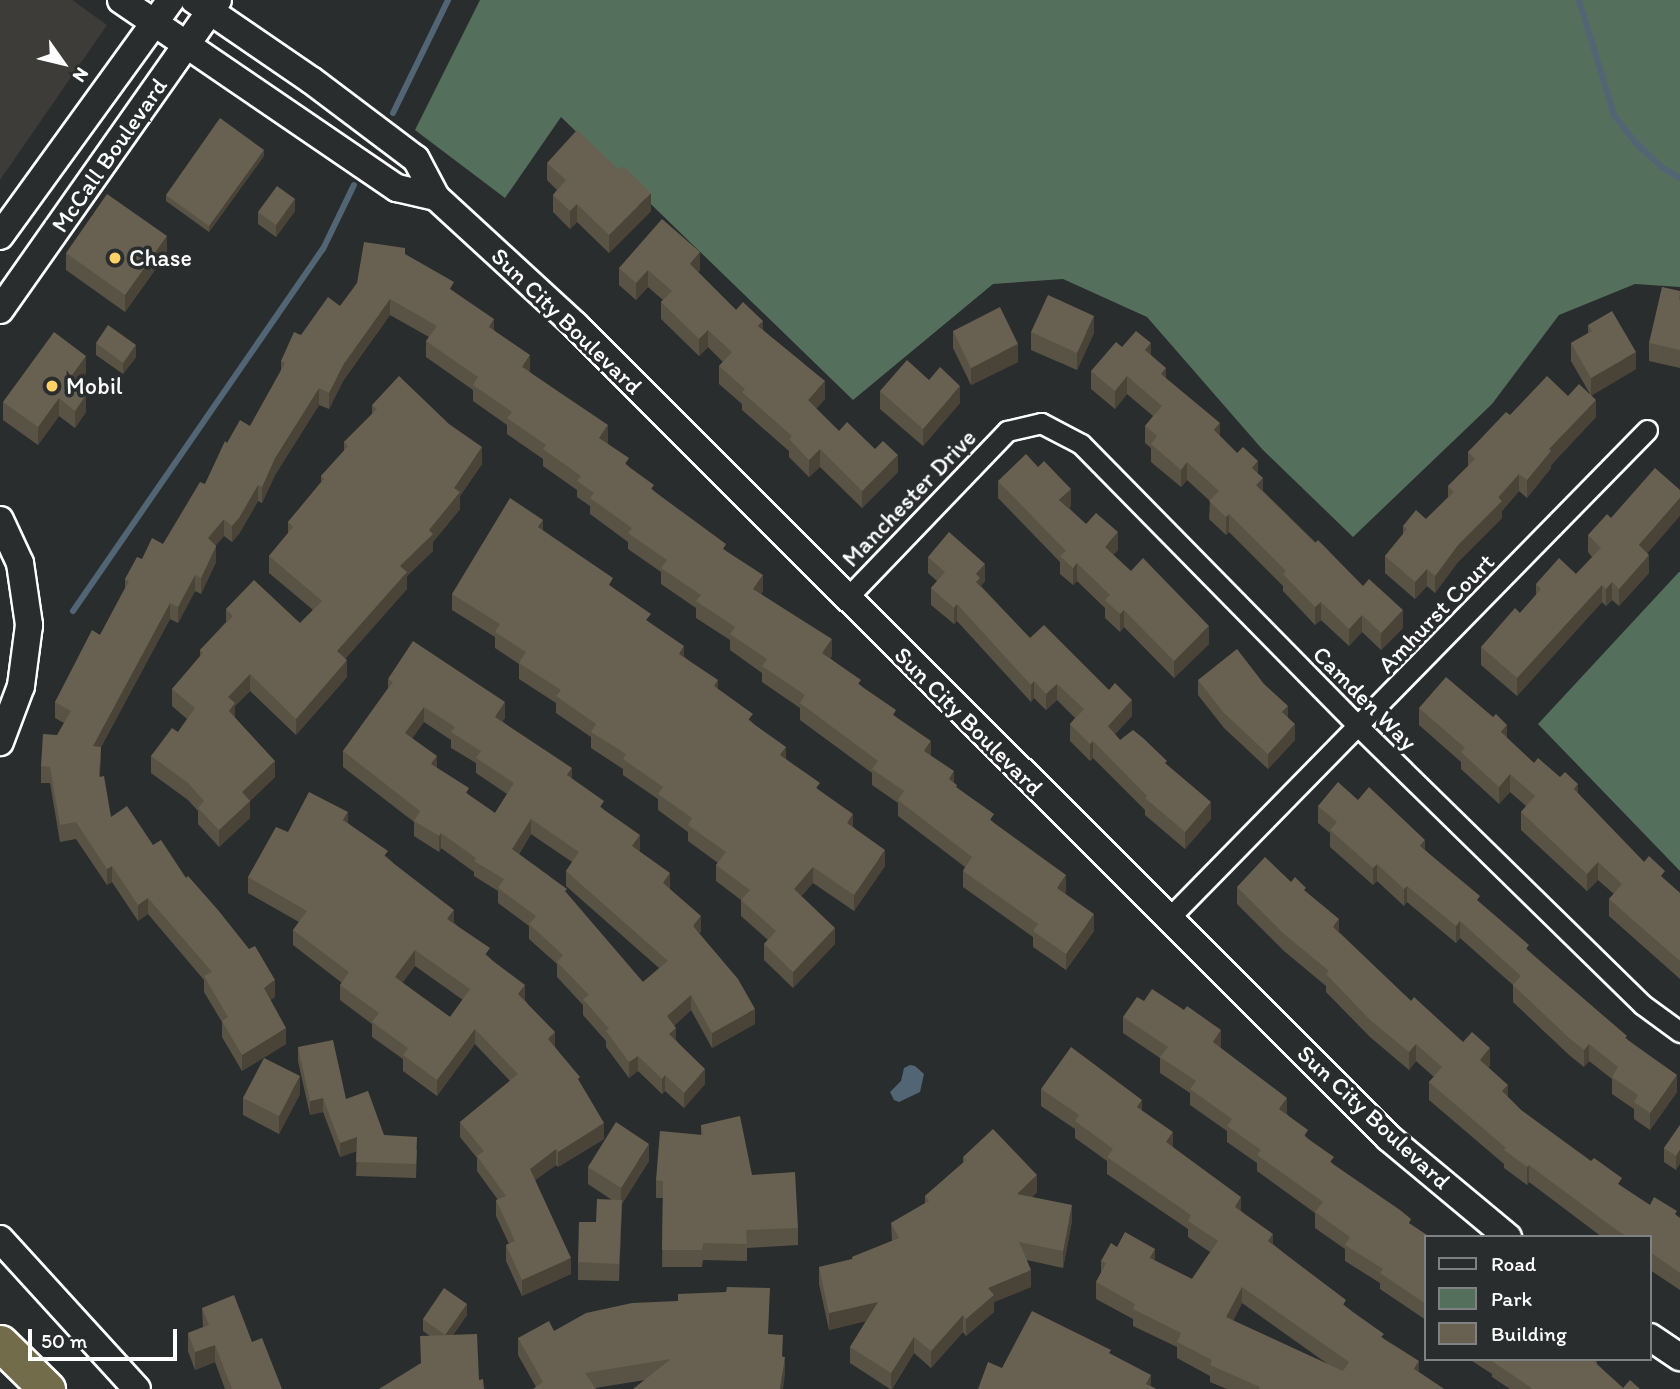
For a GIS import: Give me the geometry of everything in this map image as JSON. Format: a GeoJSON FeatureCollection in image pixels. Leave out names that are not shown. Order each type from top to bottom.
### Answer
{"type":"FeatureCollection","features":[{"type":"Feature","properties":{"kind":"highway"},"geometry":{"type":"LineString","coordinates":[[0,1343],[47,1389]]}},
{"type":"Feature","properties":{"kind":"street","name":"Sun City Boulevard"},"geometry":{"type":"LineString","coordinates":[[121,0],[397,188],[436,197]]}},
{"type":"Feature","properties":{"kind":"street","name":"McCall Boulevard"},"geometry":{"type":"LineString","coordinates":[[0,236],[171,0]]}},
{"type":"Feature","properties":{"kind":"street","name":"Sun City Boulevard"},"geometry":{"type":"LineString","coordinates":[[207,4],[416,159],[436,197],[575,325],[846,599],[1389,1138],[1506,1235]]}},
{"type":"Feature","properties":{"kind":"street","name":"McCall Boulevard"},"geometry":{"type":"LineString","coordinates":[[0,310],[186,46],[207,4]]}},
{"type":"Feature","properties":{"kind":"street","name":"Camden Way"},"geometry":{"type":"LineString","coordinates":[[1007,431],[1041,424],[1081,444],[1359,727],[1643,1005],[1680,1032]]}},
{"type":"Feature","properties":{"kind":"street","name":"Amhurst Court"},"geometry":{"type":"LineString","coordinates":[[1169,918],[1647,430]]}},
{"type":"Feature","properties":{"kind":"street","name":"Manchester Drive"},"geometry":{"type":"LineString","coordinates":[[846,599],[1007,431]]}},
{"type":"Feature","properties":{"kind":"street"},"geometry":{"type":"LineString","coordinates":[[0,520],[20,563],[29,625],[21,685],[0,742]]}},
{"type":"Feature","properties":{"kind":"street"},"geometry":{"type":"LineString","coordinates":[[0,1239],[137,1389]]}},
{"type":"Feature","properties":{"kind":"street"},"geometry":{"type":"LineString","coordinates":[[1652,1338],[1680,1357]]}},
{"type":"Feature","properties":{"kind":"shaded area"},"geometry":{"type":"Polygon","coordinates":[[[0,0],[72,0],[107,25],[0,180],[0,0]]]}},
{"type":"Feature","properties":{"kind":"green space"},"geometry":{"type":"Polygon","coordinates":[[[480,0],[1680,0],[1680,287],[1635,284],[1559,315],[1492,404],[1353,537],[1262,449],[1147,317],[1063,279],[993,284],[853,400],[561,117],[505,198],[415,130],[480,0]]]}},
{"type":"Feature","properties":{"kind":"green space"},"geometry":{"type":"Polygon","coordinates":[[[1680,572],[1680,871],[1538,724],[1680,572]]]}},
{"type":"Feature","properties":{"kind":"water"},"geometry":{"type":"Polygon","coordinates":[[[910,1065],[924,1074],[920,1092],[899,1102],[894,1100],[890,1092],[901,1081],[904,1068],[910,1065]]]}},
{"type":"Feature","properties":{"kind":"building"},"geometry":{"type":"Polygon","coordinates":[[[220,118],[264,150],[209,226],[166,195],[220,118]]]}},
{"type":"Feature","properties":{"kind":"building"},"geometry":{"type":"Polygon","coordinates":[[[577,130],[619,170],[623,166],[651,193],[609,235],[577,204],[570,211],[553,195],[566,180],[547,163],[577,130]]]}},
{"type":"Feature","properties":{"kind":"building"},"geometry":{"type":"Polygon","coordinates":[[[277,186],[295,199],[276,225],[258,212],[277,186]]]}},
{"type":"Feature","properties":{"kind":"building"},"geometry":{"type":"Polygon","coordinates":[[[107,194],[167,236],[125,295],[66,253],[107,194]]]}},
{"type":"Feature","properties":{"kind":"building"},"geometry":{"type":"Polygon","coordinates":[[[662,219],[700,252],[690,264],[736,310],[743,302],[763,321],[758,326],[825,381],[808,400],[839,431],[847,422],[875,449],[883,441],[898,455],[862,491],[820,449],[809,460],[789,439],[792,436],[742,392],[745,389],[719,366],[732,352],[708,330],[699,339],[661,302],[672,291],[648,270],[636,283],[619,268],[662,219]]]}},
{"type":"Feature","properties":{"kind":"building"},"geometry":{"type":"Polygon","coordinates":[[[364,242],[405,248],[405,254],[454,282],[450,289],[494,319],[489,327],[530,355],[522,367],[608,425],[599,438],[629,458],[625,464],[654,485],[651,489],[726,544],[723,549],[763,575],[753,589],[832,639],[822,653],[861,680],[858,684],[896,710],[893,715],[931,741],[924,751],[954,771],[949,779],[994,814],[990,820],[1066,875],[1057,888],[1094,914],[1066,954],[1033,931],[1038,924],[963,871],[972,857],[898,800],[904,791],[872,769],[878,761],[800,703],[805,695],[762,666],[767,659],[730,634],[735,627],[696,601],[701,595],[661,568],[667,560],[628,533],[632,528],[590,498],[594,493],[577,481],[581,476],[543,449],[546,445],[507,418],[512,412],[473,385],[478,377],[426,341],[437,326],[390,299],[343,365],[329,393],[319,388],[275,458],[262,487],[258,485],[239,518],[232,526],[224,519],[208,538],[216,546],[201,578],[195,575],[178,607],[170,603],[93,746],[101,747],[99,777],[104,776],[111,817],[127,806],[153,845],[161,840],[186,878],[188,876],[249,949],[255,946],[275,980],[264,988],[286,1028],[242,1055],[222,1021],[228,1017],[204,976],[212,972],[148,898],[138,905],[112,866],[107,869],[76,822],[60,825],[50,767],[41,766],[43,734],[57,735],[71,711],[55,702],[92,630],[100,635],[129,581],[125,579],[137,557],[142,559],[152,538],[163,544],[200,482],[205,484],[225,441],[227,443],[240,420],[250,426],[285,363],[281,361],[294,332],[301,335],[328,297],[340,306],[357,283],[364,242]]]}},
{"type":"Feature","properties":{"kind":"building"},"geometry":{"type":"Polygon","coordinates":[[[1662,287],[1680,291],[1680,350],[1649,343],[1662,287]]]}},
{"type":"Feature","properties":{"kind":"building"},"geometry":{"type":"Polygon","coordinates":[[[1048,295],[1094,316],[1077,353],[1031,332],[1048,295]]]}},
{"type":"Feature","properties":{"kind":"building"},"geometry":{"type":"Polygon","coordinates":[[[1000,307],[1018,344],[971,368],[953,331],[1000,307]]]}},
{"type":"Feature","properties":{"kind":"building"},"geometry":{"type":"Polygon","coordinates":[[[1612,311],[1636,352],[1591,378],[1571,343],[1592,331],[1588,325],[1612,311]]]}},
{"type":"Feature","properties":{"kind":"building"},"geometry":{"type":"Polygon","coordinates":[[[108,325],[136,345],[123,363],[96,343],[108,325]]]}},
{"type":"Feature","properties":{"kind":"building"},"geometry":{"type":"Polygon","coordinates":[[[1136,331],[1151,343],[1145,350],[1166,368],[1161,374],[1220,423],[1214,430],[1237,453],[1243,447],[1258,461],[1252,468],[1263,478],[1256,485],[1315,543],[1318,540],[1363,586],[1369,579],[1403,610],[1381,633],[1362,615],[1349,629],[1321,602],[1315,607],[1283,574],[1286,571],[1229,514],[1226,517],[1209,501],[1219,491],[1187,462],[1181,470],[1151,444],[1157,436],[1145,426],[1162,406],[1127,376],[1115,391],[1091,371],[1116,342],[1122,347],[1136,331]]]}},
{"type":"Feature","properties":{"kind":"building","name":"Mobil"},"geometry":{"type":"Polygon","coordinates":[[[54,332],[86,356],[68,381],[86,395],[75,411],[59,398],[38,427],[3,402],[54,332]]]}},
{"type":"Feature","properties":{"kind":"building"},"geometry":{"type":"Polygon","coordinates":[[[907,360],[929,380],[940,367],[960,386],[923,429],[880,391],[907,360]]]}},
{"type":"Feature","properties":{"kind":"building"},"geometry":{"type":"Polygon","coordinates":[[[399,376],[449,424],[482,447],[454,488],[460,492],[429,530],[433,534],[400,566],[407,572],[337,651],[347,660],[296,719],[250,674],[228,697],[235,703],[229,711],[275,761],[242,792],[250,801],[219,830],[198,808],[204,801],[188,783],[151,756],[172,728],[178,732],[195,708],[172,689],[203,653],[200,650],[233,616],[226,609],[254,580],[300,623],[322,601],[269,556],[293,527],[288,522],[324,479],[321,476],[348,446],[344,442],[377,409],[372,405],[399,376]]]}},
{"type":"Feature","properties":{"kind":"building"},"geometry":{"type":"Polygon","coordinates":[[[1547,376],[1568,396],[1579,384],[1596,400],[1549,449],[1551,451],[1527,480],[1519,474],[1498,497],[1502,501],[1458,545],[1435,576],[1427,569],[1415,582],[1385,556],[1407,529],[1403,526],[1416,510],[1426,519],[1454,492],[1448,486],[1475,459],[1468,452],[1506,412],[1510,415],[1547,376]]]}},
{"type":"Feature","properties":{"kind":"building"},"geometry":{"type":"Polygon","coordinates":[[[1026,454],[1038,467],[1044,461],[1071,489],[1059,500],[1086,524],[1096,513],[1118,532],[1105,547],[1131,571],[1143,558],[1209,626],[1174,661],[1124,610],[1120,614],[1105,600],[1110,595],[1077,563],[1073,568],[1060,556],[1066,551],[998,481],[1026,454]]]}},
{"type":"Feature","properties":{"kind":"building"},"geometry":{"type":"Polygon","coordinates":[[[1655,468],[1680,490],[1680,498],[1639,545],[1649,555],[1619,589],[1612,582],[1606,589],[1602,585],[1517,678],[1481,647],[1515,608],[1520,613],[1541,589],[1536,584],[1559,558],[1576,574],[1601,548],[1588,535],[1607,514],[1611,518],[1655,468]]]}},
{"type":"Feature","properties":{"kind":"building"},"geometry":{"type":"Polygon","coordinates":[[[510,498],[543,520],[538,527],[613,578],[609,585],[651,614],[646,620],[684,646],[679,654],[718,680],[714,686],[753,714],[748,720],[786,747],[780,755],[820,783],[816,788],[853,814],[847,823],[885,850],[854,895],[813,867],[794,889],[835,928],[793,972],[764,944],[776,931],[741,900],[750,890],[716,865],[726,852],[688,825],[692,818],[658,794],[663,787],[623,759],[626,754],[591,732],[596,724],[556,696],[561,690],[519,663],[526,652],[495,632],[500,624],[452,594],[510,498]]]}},
{"type":"Feature","properties":{"kind":"building"},"geometry":{"type":"Polygon","coordinates":[[[949,532],[985,564],[976,574],[980,578],[976,582],[1030,638],[1044,625],[1109,690],[1115,683],[1132,700],[1108,726],[1120,740],[1133,730],[1167,761],[1165,763],[1211,802],[1185,832],[1145,798],[1147,796],[1093,741],[1090,744],[1070,724],[1084,709],[1057,684],[1046,694],[1034,681],[1031,685],[957,604],[954,608],[931,588],[945,572],[928,557],[949,532]]]}},
{"type":"Feature","properties":{"kind":"building"},"geometry":{"type":"Polygon","coordinates":[[[413,641],[505,702],[495,717],[572,768],[567,775],[604,801],[600,807],[640,835],[632,846],[670,873],[663,883],[701,916],[693,926],[738,979],[755,1009],[712,1033],[691,995],[667,1016],[676,1028],[669,1034],[705,1069],[684,1093],[665,1075],[662,1079],[638,1056],[629,1062],[606,1031],[609,1029],[583,999],[589,995],[557,962],[563,955],[529,924],[536,916],[498,888],[504,879],[474,861],[476,858],[441,833],[439,836],[414,821],[420,811],[343,751],[393,682],[388,679],[413,641]],[[424,707],[405,733],[437,756],[431,764],[469,788],[466,793],[495,813],[514,783],[476,758],[481,751],[451,732],[455,727],[424,707]],[[531,819],[512,849],[567,889],[565,891],[643,982],[668,961],[566,871],[579,852],[531,819]]]}},
{"type":"Feature","properties":{"kind":"building"},"geometry":{"type":"Polygon","coordinates":[[[1237,649],[1264,684],[1288,706],[1282,712],[1295,724],[1268,754],[1224,713],[1198,680],[1237,649]]]}},
{"type":"Feature","properties":{"kind":"building"},"geometry":{"type":"Polygon","coordinates":[[[1446,677],[1493,717],[1496,714],[1507,725],[1501,732],[1534,763],[1538,758],[1560,777],[1565,772],[1578,784],[1574,789],[1644,862],[1649,856],[1665,871],[1661,876],[1680,893],[1680,961],[1609,899],[1622,884],[1598,862],[1587,874],[1521,812],[1535,796],[1510,774],[1499,787],[1461,752],[1465,748],[1419,708],[1446,677]]]}},
{"type":"Feature","properties":{"kind":"building"},"geometry":{"type":"Polygon","coordinates":[[[1338,782],[1358,800],[1369,787],[1425,840],[1420,846],[1480,896],[1477,900],[1529,945],[1526,949],[1627,1036],[1625,1038],[1677,1075],[1650,1113],[1634,1102],[1638,1095],[1612,1077],[1618,1067],[1589,1044],[1584,1050],[1569,1038],[1513,985],[1521,976],[1460,921],[1456,926],[1407,886],[1404,889],[1377,864],[1373,868],[1330,830],[1337,822],[1318,806],[1338,782]]]}},
{"type":"Feature","properties":{"kind":"building"},"geometry":{"type":"Polygon","coordinates":[[[309,792],[348,812],[343,820],[388,851],[384,856],[454,910],[447,919],[490,948],[485,955],[525,985],[518,994],[555,1032],[548,1039],[580,1077],[578,1079],[604,1123],[558,1152],[556,1149],[530,1169],[571,1258],[522,1280],[506,1245],[515,1241],[496,1200],[506,1196],[477,1156],[484,1151],[460,1122],[518,1074],[475,1029],[437,1080],[403,1055],[408,1048],[372,1022],[379,1013],[340,985],[349,972],[293,930],[307,911],[248,877],[276,827],[288,832],[309,792]],[[415,950],[395,977],[450,1017],[470,989],[415,950]]]}},
{"type":"Feature","properties":{"kind":"building"},"geometry":{"type":"Polygon","coordinates":[[[1265,857],[1291,882],[1295,877],[1306,888],[1304,890],[1339,919],[1333,927],[1411,1001],[1414,997],[1463,1042],[1472,1032],[1490,1048],[1480,1060],[1508,1085],[1502,1091],[1521,1110],[1591,1161],[1594,1158],[1622,1178],[1618,1184],[1650,1205],[1654,1197],[1677,1211],[1675,1214],[1680,1218],[1680,1273],[1652,1253],[1652,1235],[1624,1235],[1529,1165],[1527,1167],[1504,1150],[1506,1148],[1429,1082],[1442,1067],[1416,1044],[1409,1052],[1370,1020],[1326,974],[1329,971],[1284,934],[1237,887],[1265,857]]]}},
{"type":"Feature","properties":{"kind":"building"},"geometry":{"type":"Polygon","coordinates":[[[1152,989],[1184,1010],[1187,1006],[1221,1030],[1213,1042],[1287,1098],[1279,1109],[1308,1130],[1304,1136],[1334,1157],[1330,1162],[1400,1210],[1411,1219],[1409,1223],[1427,1235],[1424,1235],[1424,1303],[1380,1273],[1383,1269],[1345,1245],[1350,1237],[1315,1212],[1323,1202],[1257,1155],[1261,1150],[1227,1126],[1232,1119],[1190,1089],[1196,1081],[1160,1057],[1168,1047],[1123,1017],[1137,997],[1144,1001],[1152,989]]]}},
{"type":"Feature","properties":{"kind":"building"},"geometry":{"type":"Polygon","coordinates":[[[333,1040],[346,1099],[368,1091],[384,1135],[417,1137],[416,1164],[356,1162],[357,1137],[340,1143],[323,1098],[310,1101],[298,1047],[333,1040]]]}},
{"type":"Feature","properties":{"kind":"building"},"geometry":{"type":"Polygon","coordinates":[[[1071,1047],[1142,1100],[1137,1107],[1173,1132],[1166,1142],[1241,1197],[1235,1207],[1273,1234],[1268,1241],[1346,1300],[1343,1305],[1384,1334],[1381,1337],[1419,1361],[1414,1369],[1444,1389],[1259,1389],[1260,1387],[1210,1365],[1212,1360],[1177,1342],[1181,1333],[1133,1309],[1135,1304],[1096,1282],[1106,1263],[1101,1261],[1111,1243],[1117,1247],[1125,1232],[1155,1249],[1150,1258],[1192,1279],[1218,1241],[1188,1221],[1191,1215],[1107,1157],[1113,1149],[1075,1121],[1079,1115],[1041,1089],[1071,1047]],[[1242,1287],[1226,1317],[1343,1371],[1349,1362],[1242,1287]]]}},
{"type":"Feature","properties":{"kind":"building"},"geometry":{"type":"Polygon","coordinates":[[[264,1058],[300,1076],[279,1116],[243,1098],[264,1058]]]}},
{"type":"Feature","properties":{"kind":"building"},"geometry":{"type":"Polygon","coordinates":[[[740,1116],[752,1175],[795,1172],[798,1228],[746,1230],[747,1244],[703,1243],[702,1250],[662,1250],[663,1181],[656,1180],[660,1131],[703,1135],[701,1125],[740,1116]]]}},
{"type":"Feature","properties":{"kind":"building"},"geometry":{"type":"Polygon","coordinates":[[[616,1122],[649,1144],[621,1188],[588,1167],[616,1122]]]}},
{"type":"Feature","properties":{"kind":"building"},"geometry":{"type":"Polygon","coordinates":[[[1680,1125],[1680,1150],[1676,1156],[1664,1148],[1680,1125]]]}},
{"type":"Feature","properties":{"kind":"building"},"geometry":{"type":"Polygon","coordinates":[[[993,1129],[1037,1175],[1017,1194],[1072,1205],[1063,1251],[1019,1242],[1031,1270],[988,1288],[994,1295],[966,1319],[963,1315],[931,1351],[914,1337],[891,1373],[850,1347],[878,1302],[829,1313],[819,1267],[853,1259],[852,1257],[899,1238],[891,1223],[929,1201],[925,1196],[966,1160],[963,1157],[993,1129]]]}},
{"type":"Feature","properties":{"kind":"building"},"geometry":{"type":"Polygon","coordinates":[[[597,1199],[622,1200],[619,1264],[578,1262],[579,1222],[596,1222],[597,1199]]]}},
{"type":"Feature","properties":{"kind":"building"},"geometry":{"type":"Polygon","coordinates":[[[727,1287],[770,1288],[768,1334],[783,1335],[782,1357],[785,1357],[780,1389],[633,1389],[671,1359],[585,1373],[596,1389],[533,1389],[543,1382],[518,1338],[549,1321],[554,1331],[586,1313],[632,1303],[678,1301],[678,1294],[726,1292],[727,1287]]]}},
{"type":"Feature","properties":{"kind":"building"},"geometry":{"type":"Polygon","coordinates":[[[444,1288],[467,1304],[445,1335],[423,1319],[444,1288]]]}},
{"type":"Feature","properties":{"kind":"building"},"geometry":{"type":"Polygon","coordinates":[[[234,1295],[252,1342],[262,1338],[282,1389],[232,1389],[215,1345],[195,1352],[188,1333],[209,1325],[202,1308],[234,1295]]]}},
{"type":"Feature","properties":{"kind":"building"},"geometry":{"type":"Polygon","coordinates":[[[1032,1311],[1111,1350],[1109,1353],[1151,1375],[1146,1384],[1157,1389],[978,1389],[988,1362],[1002,1368],[1032,1311]]]}},
{"type":"Feature","properties":{"kind":"building"},"geometry":{"type":"Polygon","coordinates":[[[477,1334],[479,1380],[483,1379],[484,1389],[379,1389],[421,1363],[420,1336],[477,1334]]]}},
{"type":"Feature","properties":{"kind":"building"},"geometry":{"type":"Polygon","coordinates":[[[1492,1361],[1595,1361],[1623,1388],[1630,1380],[1640,1389],[1533,1389],[1492,1361]]]}},
{"type":"Feature","properties":{"kind":"waterway"},"geometry":{"type":"LineString","coordinates":[[393,113],[448,0]]}},
{"type":"Feature","properties":{"kind":"waterway"},"geometry":{"type":"LineString","coordinates":[[1579,0],[1614,115],[1637,144],[1663,168],[1680,178]]}},
{"type":"Feature","properties":{"kind":"waterway"},"geometry":{"type":"LineString","coordinates":[[73,611],[323,249],[354,185]]}},
{"type":"Feature","properties":{"kind":"place","name":"Chase"},"geometry":{"type":"Point","coordinates":[115,258]}},
{"type":"Feature","properties":{"kind":"place","name":"Mobil"},"geometry":{"type":"Point","coordinates":[52,386]}}]}
